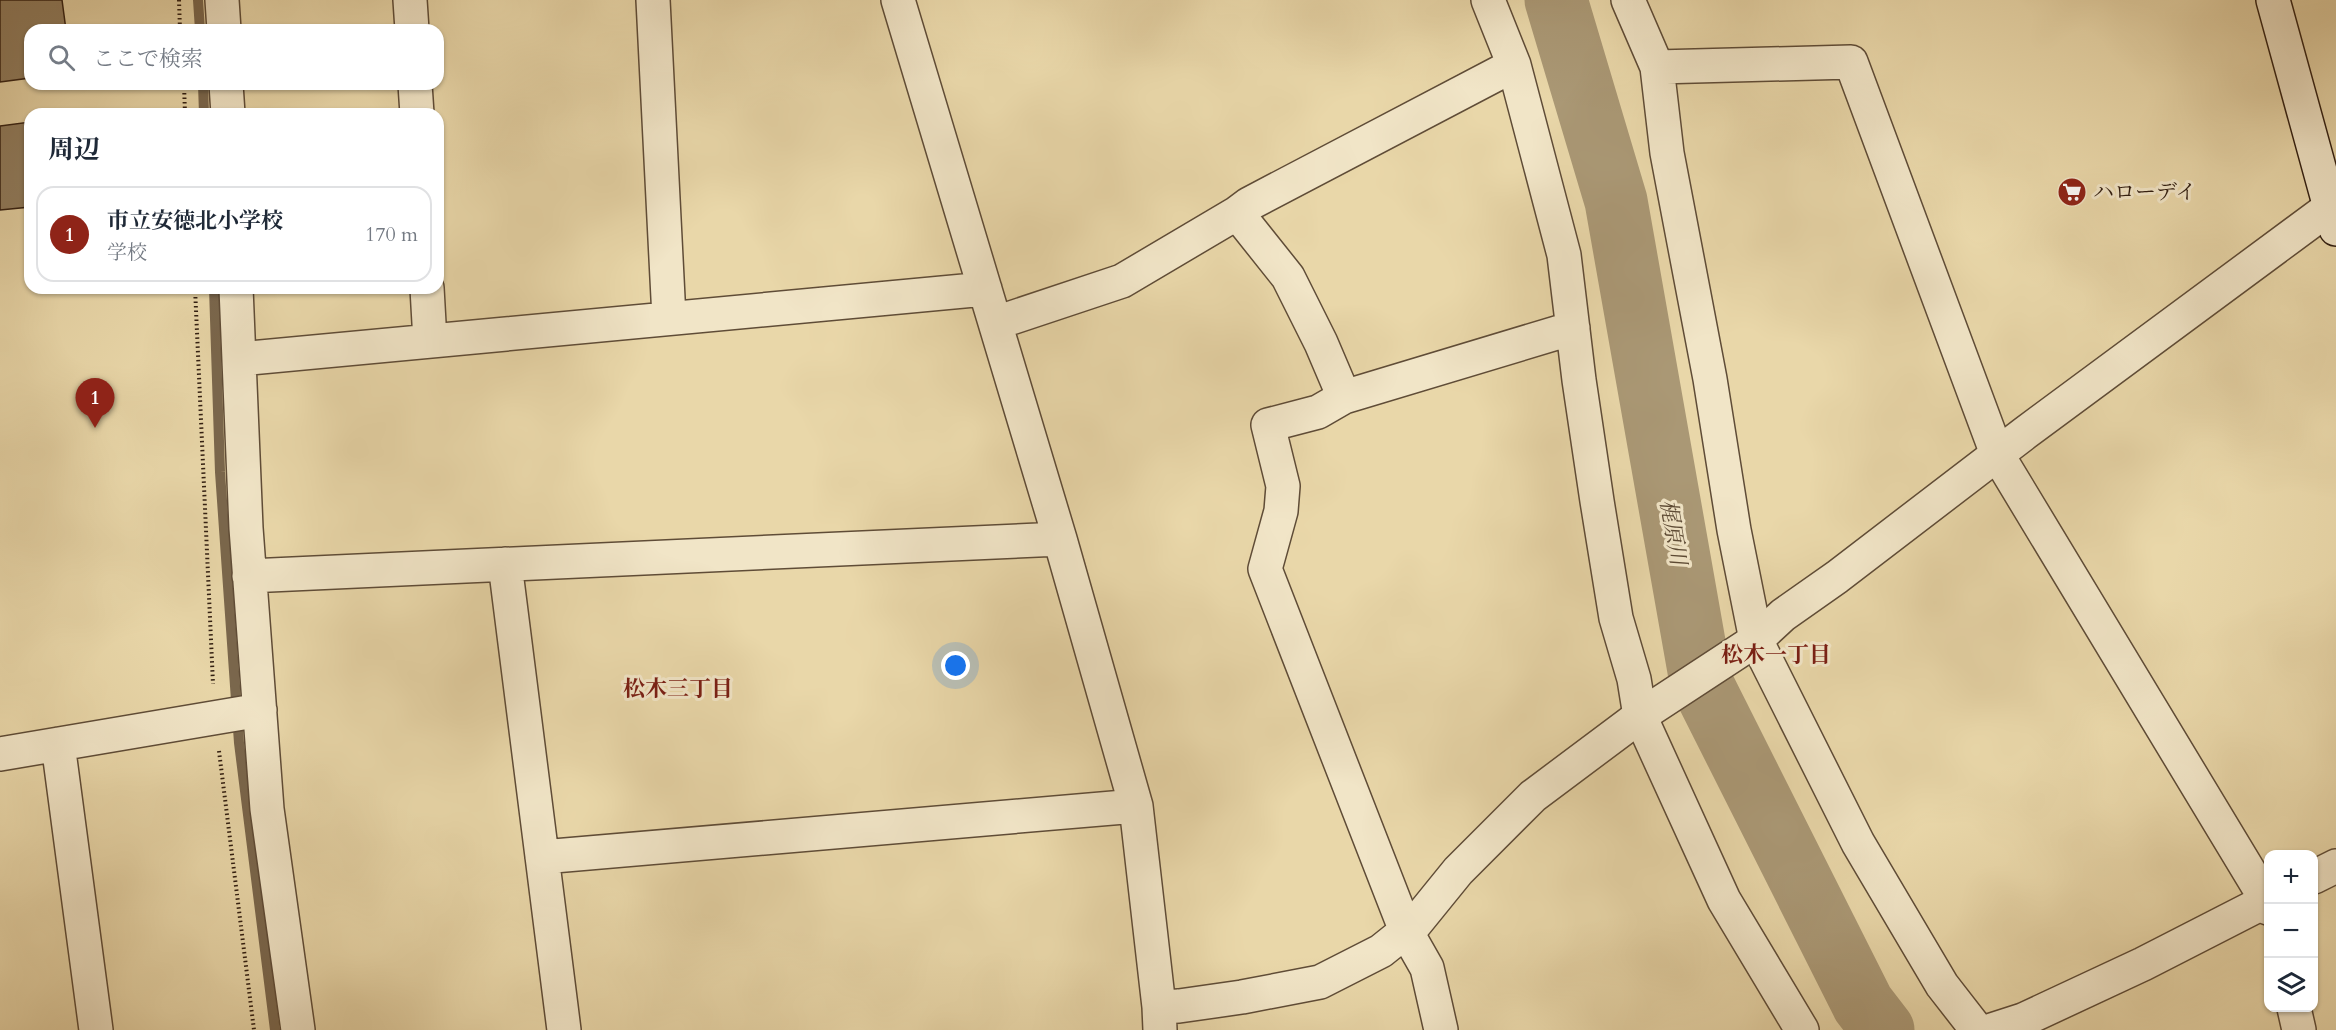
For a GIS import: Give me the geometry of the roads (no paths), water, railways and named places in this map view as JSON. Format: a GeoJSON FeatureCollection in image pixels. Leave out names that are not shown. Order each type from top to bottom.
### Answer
{"type":"FeatureCollection","features":[{"type":"Feature","properties":{"kind":"street"},"geometry":{"type":"LineString","coordinates":[[222,0],[224,24]]}},
{"type":"Feature","properties":{"kind":"street"},"geometry":{"type":"LineString","coordinates":[[410,0],[412,24]]}},
{"type":"Feature","properties":{"kind":"street"},"geometry":{"type":"LineString","coordinates":[[653,0],[669,318]]}},
{"type":"Feature","properties":{"kind":"street"},"geometry":{"type":"LineString","coordinates":[[898,0],[1060,538],[1136,806],[1160,1018],[1179,1006],[1320,982],[1381,951],[1415,924],[1458,871],[1533,796],[1640,716],[1756,640],[1783,615],[1837,578],[1997,454],[2334,213],[2273,0]]}},
{"type":"Feature","properties":{"kind":"street"},"geometry":{"type":"LineString","coordinates":[[1488,0],[1514,65],[1564,255],[1597,501],[1616,618],[1634,678],[1640,716],[1724,900],[1802,1030]]}},
{"type":"Feature","properties":{"kind":"street"},"geometry":{"type":"LineString","coordinates":[[1628,0],[1657,67],[1667,153],[1710,380],[1734,530],[1756,640],[1858,843],[1942,985],[1977,1030]]}},
{"type":"Feature","properties":{"kind":"street"},"geometry":{"type":"LineString","coordinates":[[1657,67],[1851,62],[1997,454],[2264,896]]}},
{"type":"Feature","properties":{"kind":"street"},"geometry":{"type":"LineString","coordinates":[[996,323],[1122,281],[1249,204],[1514,65]]}},
{"type":"Feature","properties":{"kind":"street"},"geometry":{"type":"LineString","coordinates":[[226,90],[228,108]]}},
{"type":"Feature","properties":{"kind":"street"},"geometry":{"type":"LineString","coordinates":[[415,90],[417,108]]}},
{"type":"Feature","properties":{"kind":"street"},"geometry":{"type":"LineString","coordinates":[[1237,213],[1288,277],[1316,333],[1344,398]]}},
{"type":"Feature","properties":{"kind":"street"},"geometry":{"type":"LineString","coordinates":[[239,358],[986,289]]}},
{"type":"Feature","properties":{"kind":"street"},"geometry":{"type":"LineString","coordinates":[[236,294],[249,576],[267,809],[298,1030]]}},
{"type":"Feature","properties":{"kind":"street"},"geometry":{"type":"LineString","coordinates":[[427,294],[430,340]]}},
{"type":"Feature","properties":{"kind":"street"},"geometry":{"type":"LineString","coordinates":[[1441,1030],[1427,968],[1406,931],[1265,569],[1281,511],[1283,486],[1268,425],[1318,412],[1344,398],[1573,328]]}},
{"type":"Feature","properties":{"kind":"street"},"geometry":{"type":"LineString","coordinates":[[249,576],[1060,538]]}},
{"type":"Feature","properties":{"kind":"street"},"geometry":{"type":"LineString","coordinates":[[505,564],[564,1030]]}},
{"type":"Feature","properties":{"kind":"street"},"geometry":{"type":"LineString","coordinates":[[0,754],[260,710]]}},
{"type":"Feature","properties":{"kind":"street"},"geometry":{"type":"LineString","coordinates":[[58,744],[96,1030]]}},
{"type":"Feature","properties":{"kind":"street"},"geometry":{"type":"LineString","coordinates":[[542,857],[1136,806]]}},
{"type":"Feature","properties":{"kind":"street"},"geometry":{"type":"LineString","coordinates":[[2318,875],[2336,866]]}},
{"type":"Feature","properties":{"kind":"street"},"geometry":{"type":"LineString","coordinates":[[1992,1030],[2023,1020],[2266,904]]}},
{"type":"Feature","properties":{"kind":"street"},"geometry":{"type":"LineString","coordinates":[[2295,1012],[2299,1030]]}},
{"type":"Feature","properties":{"kind":"waterway"},"geometry":{"type":"LineString","coordinates":[[198,0],[200,24]]}},
{"type":"Feature","properties":{"kind":"waterway","name":"梶原川"},"geometry":{"type":"LineString","coordinates":[[1556,0],[1616,201],[1701,682],[1863,1004],[1883,1030]]}},
{"type":"Feature","properties":{"kind":"waterway"},"geometry":{"type":"LineString","coordinates":[[203,90],[204,108]]}},
{"type":"Feature","properties":{"kind":"waterway"},"geometry":{"type":"LineString","coordinates":[[214,294],[220,472],[239,743],[275,1030]]}},
{"type":"Feature","properties":{"kind":"place","name":"ハローデイ"},"geometry":{"type":"Point","coordinates":[2072,192]}},
{"type":"Feature","properties":{"kind":"place","name":"市立安徳北小学校"},"geometry":{"type":"Point","coordinates":[95,428]}},
{"type":"Feature","properties":{"kind":"district","name":"松木一丁目"},"geometry":{"type":"Point","coordinates":[1776,654]}},
{"type":"Feature","properties":{"kind":"district","name":"松木三丁目"},"geometry":{"type":"Point","coordinates":[678,688]}}]}
